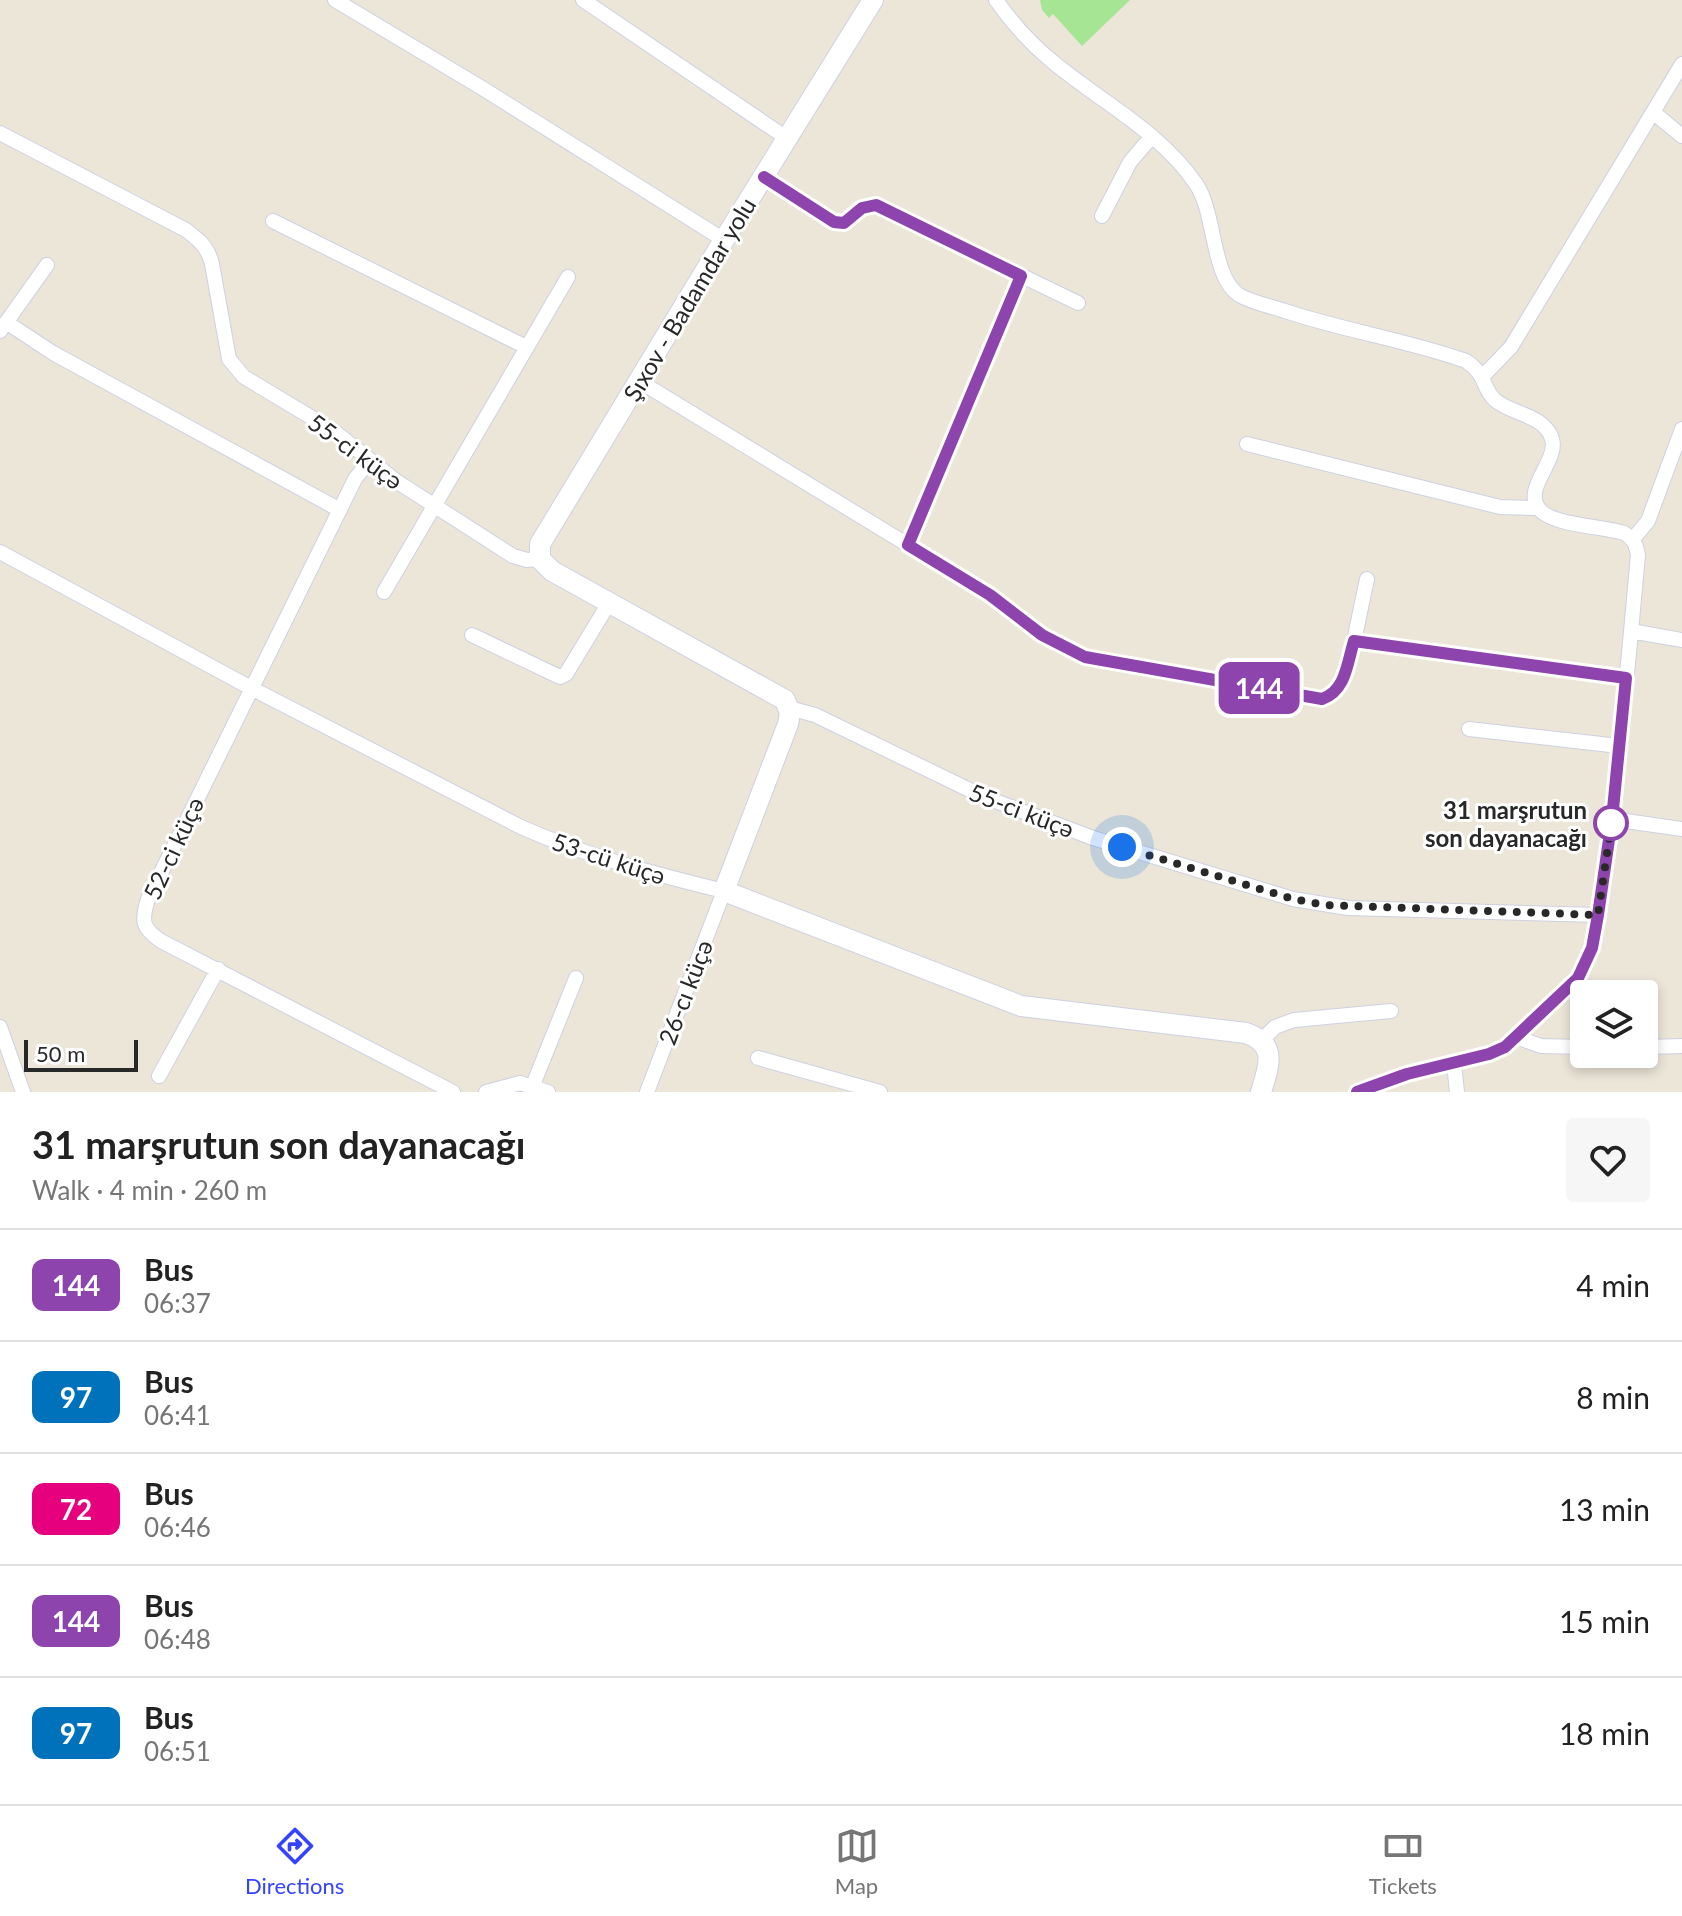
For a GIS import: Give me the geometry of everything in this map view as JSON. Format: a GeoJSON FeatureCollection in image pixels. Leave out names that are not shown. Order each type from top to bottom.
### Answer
{"type":"FeatureCollection","features":[{"type":"Feature","properties":{"kind":"street"},"geometry":{"type":"LineString","coordinates":[[335,0],[724,240]]}},
{"type":"Feature","properties":{"kind":"street"},"geometry":{"type":"LineString","coordinates":[[583,0],[788,139]]}},
{"type":"Feature","properties":{"kind":"street","name":"Şıxov - Badamdar yolu"},"geometry":{"type":"LineString","coordinates":[[540,559],[540,544],[873,0]]}},
{"type":"Feature","properties":{"kind":"street"},"geometry":{"type":"LineString","coordinates":[[996,0],[1011,21],[1055,63],[1152,136],[1182,166],[1204,199],[1221,267],[1226,281],[1236,293],[1303,317],[1466,361],[1483,376],[1488,392],[1495,400],[1545,427],[1552,438],[1553,449],[1535,491],[1534,500],[1538,508]]}},
{"type":"Feature","properties":{"kind":"street"},"geometry":{"type":"LineString","coordinates":[[1483,376],[1511,347],[1682,64]]}},
{"type":"Feature","properties":{"kind":"street"},"geometry":{"type":"LineString","coordinates":[[1653,112],[1682,136]]}},
{"type":"Feature","properties":{"kind":"street","name":"55-ci küçə"},"geometry":{"type":"LineString","coordinates":[[0,133],[186,230],[201,241],[209,251],[229,359],[244,377],[334,431],[433,506],[513,556],[527,560],[540,559],[552,571],[775,693],[789,708],[815,715],[982,796],[1093,838],[1293,899],[1348,908],[1598,915]]}},
{"type":"Feature","properties":{"kind":"street"},"geometry":{"type":"LineString","coordinates":[[1102,216],[1130,162],[1152,136]]}},
{"type":"Feature","properties":{"kind":"street"},"geometry":{"type":"LineString","coordinates":[[764,177],[834,222],[844,223],[862,208],[876,205],[1078,303]]}},
{"type":"Feature","properties":{"kind":"street"},"geometry":{"type":"LineString","coordinates":[[273,221],[526,347]]}},
{"type":"Feature","properties":{"kind":"street"},"geometry":{"type":"LineString","coordinates":[[47,265],[3,327],[340,510]]}},
{"type":"Feature","properties":{"kind":"street"},"geometry":{"type":"LineString","coordinates":[[908,545],[1021,276]]}},
{"type":"Feature","properties":{"kind":"street"},"geometry":{"type":"LineString","coordinates":[[384,592],[568,277]]}},
{"type":"Feature","properties":{"kind":"street"},"geometry":{"type":"LineString","coordinates":[[639,381],[990,595],[1042,635],[1085,657],[1322,699],[1333,695],[1341,685],[1367,579]]}},
{"type":"Feature","properties":{"kind":"street"},"geometry":{"type":"LineString","coordinates":[[1633,539],[1648,521],[1682,429]]}},
{"type":"Feature","properties":{"kind":"street"},"geometry":{"type":"LineString","coordinates":[[1247,444],[1500,507],[1538,508],[1556,519],[1615,530],[1633,539],[1638,555],[1612,819],[1592,948],[1578,978],[1505,1047],[1489,1054],[1407,1074],[1357,1092]]}},
{"type":"Feature","properties":{"kind":"street","name":"52-ci küçə"},"geometry":{"type":"LineString","coordinates":[[370,460],[355,479],[143,914],[149,933],[453,1092]]}},
{"type":"Feature","properties":{"kind":"street","name":"53-cü küçə"},"geometry":{"type":"LineString","coordinates":[[0,552],[251,688],[553,841],[627,867],[724,891],[1021,1006],[1246,1033],[1261,1041]]}},
{"type":"Feature","properties":{"kind":"street"},"geometry":{"type":"LineString","coordinates":[[472,635],[560,677],[566,674],[609,603]]}},
{"type":"Feature","properties":{"kind":"street"},"geometry":{"type":"LineString","coordinates":[[1631,631],[1682,640]]}},
{"type":"Feature","properties":{"kind":"street"},"geometry":{"type":"LineString","coordinates":[[1354,641],[1626,678]]}},
{"type":"Feature","properties":{"kind":"street"},"geometry":{"type":"LineString","coordinates":[[724,891],[788,724],[789,708]]}},
{"type":"Feature","properties":{"kind":"street"},"geometry":{"type":"LineString","coordinates":[[1469,729],[1619,746]]}},
{"type":"Feature","properties":{"kind":"street"},"geometry":{"type":"LineString","coordinates":[[1612,819],[1682,829]]}},
{"type":"Feature","properties":{"kind":"street","name":"26-cı küçə"},"geometry":{"type":"LineString","coordinates":[[647,1092],[724,891]]}},
{"type":"Feature","properties":{"kind":"street"},"geometry":{"type":"LineString","coordinates":[[159,1076],[218,969]]}},
{"type":"Feature","properties":{"kind":"street"},"geometry":{"type":"LineString","coordinates":[[533,1085],[576,978]]}},
{"type":"Feature","properties":{"kind":"street"},"geometry":{"type":"LineString","coordinates":[[1261,1092],[1269,1067],[1266,1048],[1261,1041],[1275,1027],[1294,1020],[1391,1011]]}},
{"type":"Feature","properties":{"kind":"street"},"geometry":{"type":"LineString","coordinates":[[0,1027],[23,1092]]}},
{"type":"Feature","properties":{"kind":"street"},"geometry":{"type":"LineString","coordinates":[[1516,1037],[1541,1046],[1570,1047]]}},
{"type":"Feature","properties":{"kind":"street"},"geometry":{"type":"LineString","coordinates":[[1658,1047],[1682,1046]]}},
{"type":"Feature","properties":{"kind":"street"},"geometry":{"type":"LineString","coordinates":[[758,1058],[880,1092]]}},
{"type":"Feature","properties":{"kind":"street"},"geometry":{"type":"LineString","coordinates":[[1454,1063],[1457,1092]]}},
{"type":"Feature","properties":{"kind":"street"},"geometry":{"type":"LineString","coordinates":[[486,1092],[508,1084],[533,1085],[548,1092]]}},
{"type":"Feature","properties":{"kind":"green space"},"geometry":{"type":"Polygon","coordinates":[[[1040,0],[1130,0],[1082,46],[1053,14],[1049,18],[1042,10],[1040,0]]]}},
{"type":"Feature","properties":{"kind":"bus line","name":"144"},"geometry":{"type":"LineString","coordinates":[[764,177],[834,222],[844,223],[862,208],[876,205],[1021,276],[908,545],[990,595],[1042,635],[1085,657],[1322,699],[1333,695],[1341,685],[1354,641],[1626,678],[1612,819],[1598,915],[1592,948],[1578,978],[1505,1047],[1489,1054],[1390,1079],[1357,1092]]}},
{"type":"Feature","properties":{"kind":"place","name":"31 marşrutun son dayanacağı"},"geometry":{"type":"Point","coordinates":[1611,823]}},
{"type":"Feature","properties":{"kind":"route"},"geometry":{"type":"LineString","coordinates":[[1122,847],[1293,899],[1324,905],[1598,915],[1612,819],[1611,823]]}}]}
